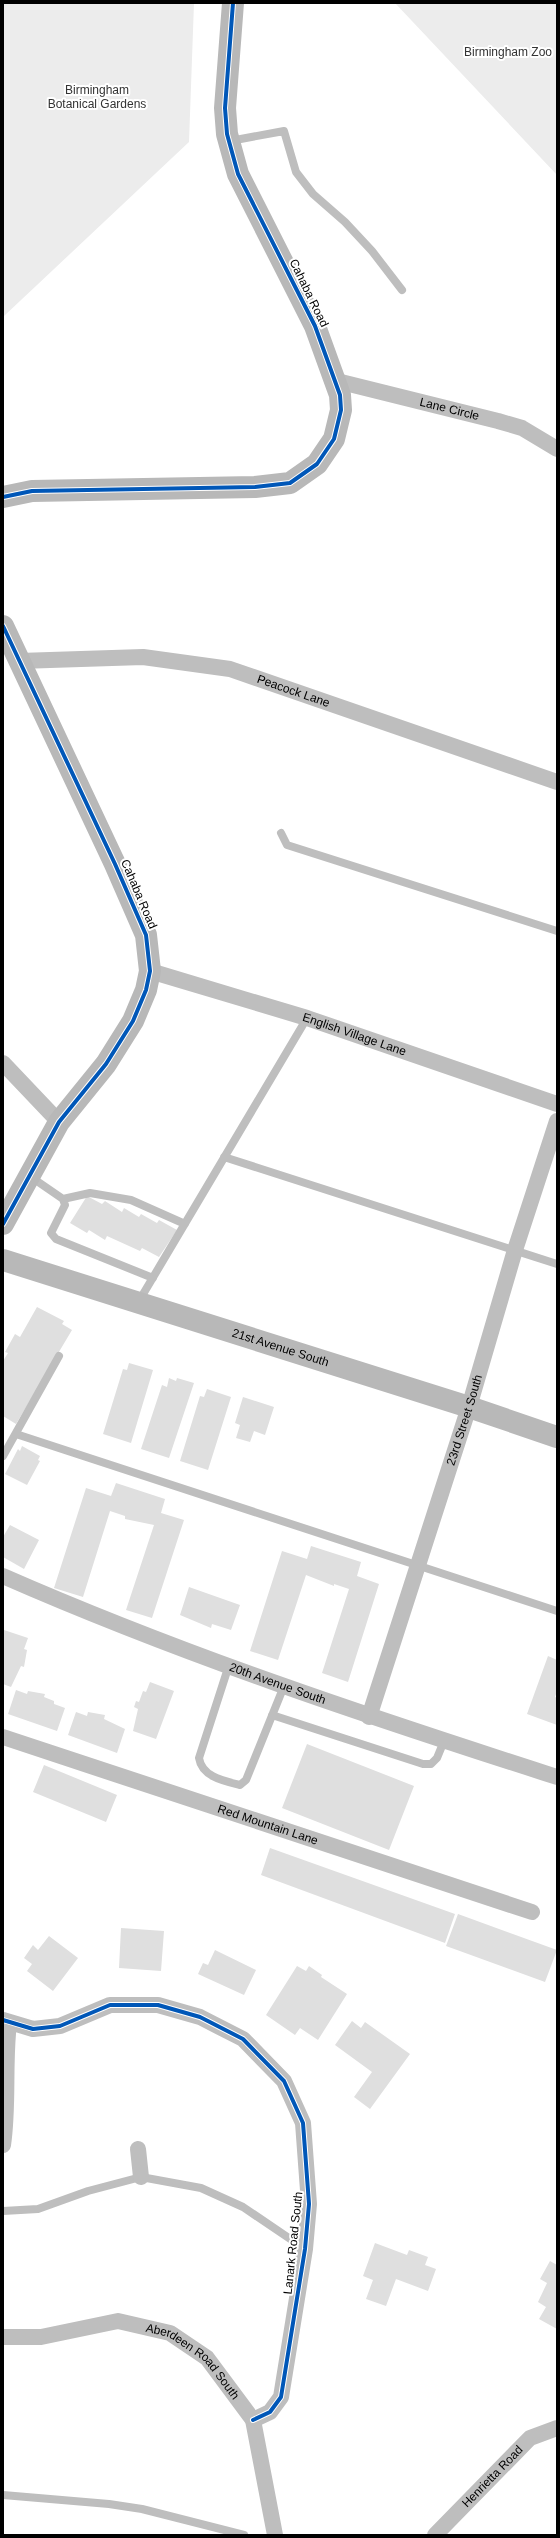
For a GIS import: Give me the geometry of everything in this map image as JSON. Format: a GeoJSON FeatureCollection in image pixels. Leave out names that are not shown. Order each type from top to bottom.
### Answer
{"type":"FeatureCollection","features":[{"type":"Feature","properties":{"kind":"street","name":"Cahaba Road"},"geometry":{"type":"LineString","coordinates":[[3,497],[32,491],[255,487],[290,483],[318,464],[334,439],[341,410],[337,381],[315,326],[238,174],[229,141],[225,108],[233,3]]}},
{"type":"Feature","properties":{"kind":"street","name":"Lane Circle"},"geometry":{"type":"LineString","coordinates":[[337,381],[522,428],[557,449]]}},
{"type":"Feature","properties":{"kind":"street","name":"Cahaba Road"},"geometry":{"type":"LineString","coordinates":[[3,626],[115,864],[146,935],[150,971],[146,990],[133,1021],[106,1064],[59,1122],[3,1224]]}},
{"type":"Feature","properties":{"kind":"street","name":"Peacock Lane"},"geometry":{"type":"LineString","coordinates":[[19,661],[143,657],[230,669],[557,782]]}},
{"type":"Feature","properties":{"kind":"street","name":"English Village Lane"},"geometry":{"type":"LineString","coordinates":[[150,971],[307,1018],[557,1104]]}},
{"type":"Feature","properties":{"kind":"street"},"geometry":{"type":"LineString","coordinates":[[3,1062],[59,1122]]}},
{"type":"Feature","properties":{"kind":"street","name":"23rd Street South"},"geometry":{"type":"LineString","coordinates":[[369,1717],[419,1566],[469,1407],[515,1250],[557,1121]]}},
{"type":"Feature","properties":{"kind":"street","name":"21st Avenue South"},"geometry":{"type":"LineString","coordinates":[[3,1260],[469,1407],[557,1437]]}},
{"type":"Feature","properties":{"kind":"street","name":"20th Avenue South"},"geometry":{"type":"LineString","coordinates":[[3,1576],[91,1614],[369,1717],[557,1777]]}},
{"type":"Feature","properties":{"kind":"street","name":"Red Mountain Lane"},"geometry":{"type":"LineString","coordinates":[[3,1737],[532,1912]]}},
{"type":"Feature","properties":{"kind":"street","name":"Lanark Road South"},"geometry":{"type":"LineString","coordinates":[[6,2022],[33,2029],[54,2027],[110,2006],[158,2005],[200,2017],[243,2039],[284,2081],[303,2123],[309,2204],[305,2249],[281,2397],[270,2412],[253,2420]]}},
{"type":"Feature","properties":{"kind":"street"},"geometry":{"type":"LineString","coordinates":[[3,2145],[8,2088],[5,2056],[6,2022]]}},
{"type":"Feature","properties":{"kind":"street"},"geometry":{"type":"LineString","coordinates":[[138,2149],[141,2177]]}},
{"type":"Feature","properties":{"kind":"street","name":"Aberdeen Road South"},"geometry":{"type":"LineString","coordinates":[[3,2337],[41,2337],[118,2321],[170,2333],[207,2358],[253,2420],[275,2535]]}},
{"type":"Feature","properties":{"kind":"street","name":"Henrietta Road"},"geometry":{"type":"LineString","coordinates":[[435,2535],[530,2438],[557,2428]]}},
{"type":"Feature","properties":{"kind":"lane"},"geometry":{"type":"LineString","coordinates":[[229,141],[284,131],[296,172],[314,194],[345,222],[372,251],[402,290]]}},
{"type":"Feature","properties":{"kind":"lane"},"geometry":{"type":"LineString","coordinates":[[281,833],[287,845],[557,931]]}},
{"type":"Feature","properties":{"kind":"lane"},"geometry":{"type":"LineString","coordinates":[[139,1302],[307,1018]]}},
{"type":"Feature","properties":{"kind":"lane"},"geometry":{"type":"LineString","coordinates":[[224,1157],[557,1264]]}},
{"type":"Feature","properties":{"kind":"lane"},"geometry":{"type":"LineString","coordinates":[[29,1176],[63,1199],[65,1205],[51,1233],[56,1239],[153,1278]]}},
{"type":"Feature","properties":{"kind":"lane"},"geometry":{"type":"LineString","coordinates":[[63,1199],[90,1193],[131,1200],[185,1224]]}},
{"type":"Feature","properties":{"kind":"lane"},"geometry":{"type":"LineString","coordinates":[[3,1456],[59,1356]]}},
{"type":"Feature","properties":{"kind":"lane"},"geometry":{"type":"LineString","coordinates":[[16,1434],[557,1611]]}},
{"type":"Feature","properties":{"kind":"lane"},"geometry":{"type":"LineString","coordinates":[[228,1665],[199,1758],[204,1771],[237,1784],[243,1783],[284,1686]]}},
{"type":"Feature","properties":{"kind":"lane"},"geometry":{"type":"LineString","coordinates":[[272,1715],[423,1764],[431,1764],[437,1758],[444,1741]]}},
{"type":"Feature","properties":{"kind":"lane"},"geometry":{"type":"LineString","coordinates":[[3,2211],[38,2209],[88,2190],[141,2177],[201,2188],[243,2208],[305,2249]]}},
{"type":"Feature","properties":{"kind":"lane"},"geometry":{"type":"LineString","coordinates":[[3,2495],[109,2504],[142,2509],[244,2535]]}},
{"type":"Feature","properties":{"kind":"green space","name":"Birmingham Botanical Gardens"},"geometry":{"type":"Polygon","coordinates":[[[3,3],[194,3],[189,142],[3,317],[3,3]]]}},
{"type":"Feature","properties":{"kind":"green space","name":"Birmingham Zoo"},"geometry":{"type":"Polygon","coordinates":[[[395,3],[557,3],[557,175],[395,3]]]}},
{"type":"Feature","properties":{"kind":"building"},"geometry":{"type":"Polygon","coordinates":[[[87,1196],[102,1204],[105,1201],[122,1212],[124,1208],[139,1217],[141,1214],[157,1223],[159,1220],[177,1230],[159,1257],[142,1248],[140,1251],[107,1236],[105,1240],[89,1230],[87,1233],[70,1223],[87,1196]]]}},
{"type":"Feature","properties":{"kind":"building"},"geometry":{"type":"Polygon","coordinates":[[[37,1307],[64,1321],[62,1324],[72,1330],[16,1424],[3,1416],[3,1361],[8,1353],[5,1352],[15,1334],[20,1337],[37,1307]]]}},
{"type":"Feature","properties":{"kind":"building"},"geometry":{"type":"Polygon","coordinates":[[[129,1363],[153,1370],[131,1443],[103,1434],[123,1369],[127,1370],[129,1363]]]}},
{"type":"Feature","properties":{"kind":"building"},"geometry":{"type":"Polygon","coordinates":[[[169,1378],[176,1381],[177,1378],[194,1383],[169,1458],[141,1449],[162,1385],[167,1387],[169,1378]]]}},
{"type":"Feature","properties":{"kind":"building"},"geometry":{"type":"Polygon","coordinates":[[[207,1389],[231,1397],[208,1470],[180,1461],[200,1396],[204,1397],[207,1389]]]}},
{"type":"Feature","properties":{"kind":"building"},"geometry":{"type":"Polygon","coordinates":[[[243,1397],[274,1407],[265,1435],[254,1431],[250,1442],[236,1438],[240,1425],[235,1423],[243,1397]]]}},
{"type":"Feature","properties":{"kind":"building"},"geometry":{"type":"Polygon","coordinates":[[[22,1446],[40,1456],[38,1460],[40,1461],[27,1485],[5,1474],[18,1449],[20,1451],[22,1446]]]}},
{"type":"Feature","properties":{"kind":"building"},"geometry":{"type":"Polygon","coordinates":[[[116,1483],[165,1499],[161,1513],[184,1520],[152,1618],[126,1610],[154,1525],[125,1519],[125,1516],[110,1511],[83,1597],[54,1588],[86,1488],[111,1496],[116,1483]]]}},
{"type":"Feature","properties":{"kind":"building"},"geometry":{"type":"Polygon","coordinates":[[[10,1525],[39,1540],[24,1569],[3,1557],[3,1537],[10,1525]]]}},
{"type":"Feature","properties":{"kind":"building"},"geometry":{"type":"Polygon","coordinates":[[[311,1546],[361,1562],[357,1576],[379,1584],[348,1682],[322,1673],[349,1589],[334,1584],[334,1586],[306,1575],[278,1660],[250,1651],[282,1551],[307,1559],[311,1546]]]}},
{"type":"Feature","properties":{"kind":"building"},"geometry":{"type":"Polygon","coordinates":[[[189,1587],[240,1605],[231,1630],[212,1624],[211,1628],[180,1615],[189,1587]]]}},
{"type":"Feature","properties":{"kind":"building"},"geometry":{"type":"Polygon","coordinates":[[[4,1630],[28,1638],[24,1649],[27,1650],[24,1667],[21,1666],[11,1687],[3,1684],[4,1630]]]}},
{"type":"Feature","properties":{"kind":"building"},"geometry":{"type":"Polygon","coordinates":[[[548,1656],[557,1660],[557,1691],[555,1697],[557,1698],[557,1725],[527,1714],[548,1656]]]}},
{"type":"Feature","properties":{"kind":"building"},"geometry":{"type":"Polygon","coordinates":[[[150,1682],[174,1691],[156,1739],[133,1731],[138,1709],[134,1707],[136,1701],[139,1702],[143,1691],[146,1692],[150,1682]]]}},
{"type":"Feature","properties":{"kind":"building"},"geometry":{"type":"Polygon","coordinates":[[[16,1690],[27,1694],[28,1691],[45,1694],[44,1697],[54,1701],[54,1704],[65,1708],[57,1731],[8,1714],[16,1690]]]}},
{"type":"Feature","properties":{"kind":"building"},"geometry":{"type":"Polygon","coordinates":[[[76,1712],[87,1716],[88,1712],[105,1715],[104,1719],[125,1729],[117,1753],[68,1735],[76,1712]]]}},
{"type":"Feature","properties":{"kind":"building"},"geometry":{"type":"Polygon","coordinates":[[[307,1744],[414,1786],[389,1850],[282,1808],[307,1744]]]}},
{"type":"Feature","properties":{"kind":"building"},"geometry":{"type":"Polygon","coordinates":[[[44,1765],[117,1795],[106,1822],[33,1792],[44,1765]]]}},
{"type":"Feature","properties":{"kind":"building"},"geometry":{"type":"Polygon","coordinates":[[[270,1848],[455,1914],[445,1943],[261,1875],[270,1848]]]}},
{"type":"Feature","properties":{"kind":"building"},"geometry":{"type":"Polygon","coordinates":[[[458,1914],[557,1950],[545,1982],[446,1946],[458,1914]]]}},
{"type":"Feature","properties":{"kind":"building"},"geometry":{"type":"Polygon","coordinates":[[[121,1928],[164,1931],[161,1971],[119,1968],[121,1928]]]}},
{"type":"Feature","properties":{"kind":"building"},"geometry":{"type":"Polygon","coordinates":[[[49,1936],[78,1958],[53,1991],[27,1971],[32,1964],[24,1958],[33,1945],[38,1950],[49,1936]]]}},
{"type":"Feature","properties":{"kind":"building"},"geometry":{"type":"Polygon","coordinates":[[[215,1950],[256,1970],[244,1995],[198,1974],[203,1963],[208,1965],[215,1950]]]}},
{"type":"Feature","properties":{"kind":"building"},"geometry":{"type":"Polygon","coordinates":[[[297,1966],[306,1971],[309,1966],[322,1975],[321,1977],[347,1994],[318,2040],[300,2028],[295,2035],[266,2015],[297,1966]]]}},
{"type":"Feature","properties":{"kind":"building"},"geometry":{"type":"Polygon","coordinates":[[[352,2021],[361,2028],[365,2022],[410,2054],[370,2109],[354,2097],[372,2072],[335,2045],[352,2021]]]}},
{"type":"Feature","properties":{"kind":"building"},"geometry":{"type":"Polygon","coordinates":[[[375,2243],[407,2255],[409,2250],[428,2257],[425,2265],[436,2269],[428,2291],[396,2279],[386,2306],[366,2299],[373,2280],[363,2276],[375,2243]]]}},
{"type":"Feature","properties":{"kind":"building"},"geometry":{"type":"Polygon","coordinates":[[[550,2261],[557,2265],[557,2329],[539,2319],[546,2307],[538,2302],[547,2283],[540,2279],[550,2261]]]}},
{"type":"Feature","properties":{"kind":"cycle path"},"geometry":{"type":"LineString","coordinates":[[3,497],[32,491],[255,487],[290,483],[317,464],[334,439],[341,410],[340,395],[315,326],[238,174],[227,134],[225,108],[233,3]]}},
{"type":"Feature","properties":{"kind":"cycle path"},"geometry":{"type":"LineString","coordinates":[[3,626],[115,864],[146,935],[150,971],[146,990],[133,1021],[106,1064],[59,1122],[3,1224]]}},
{"type":"Feature","properties":{"kind":"cycle path"},"geometry":{"type":"LineString","coordinates":[[3,2020],[33,2029],[60,2026],[110,2005],[158,2005],[200,2017],[243,2039],[284,2081],[303,2123],[309,2204],[305,2249],[281,2397],[270,2412],[253,2420]]}}]}
